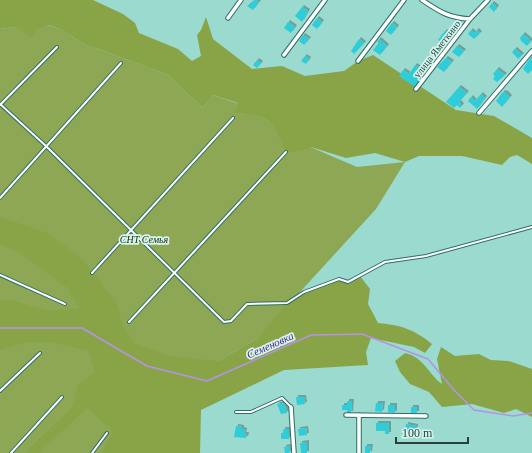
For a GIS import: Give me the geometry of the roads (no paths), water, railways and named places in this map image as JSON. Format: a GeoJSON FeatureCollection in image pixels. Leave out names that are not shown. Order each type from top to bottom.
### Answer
{"type":"FeatureCollection","features":[{"type":"Feature","properties":{"kind":"street"},"geometry":{"type":"LineString","coordinates":[[228,18],[241,0]]}},
{"type":"Feature","properties":{"kind":"street"},"geometry":{"type":"LineString","coordinates":[[284,55],[326,0]]}},
{"type":"Feature","properties":{"kind":"street"},"geometry":{"type":"LineString","coordinates":[[358,61],[404,0]]}},
{"type":"Feature","properties":{"kind":"street","name":"улица Яметкино"},"geometry":{"type":"LineString","coordinates":[[422,0],[444,15],[470,19]]}},
{"type":"Feature","properties":{"kind":"street","name":"улица Яметкино"},"geometry":{"type":"LineString","coordinates":[[416,89],[470,19],[488,0]]}},
{"type":"Feature","properties":{"kind":"street"},"geometry":{"type":"LineString","coordinates":[[479,113],[532,51]]}},
{"type":"Feature","properties":{"kind":"street"},"geometry":{"type":"LineString","coordinates":[[291,407],[294,453]]}},
{"type":"Feature","properties":{"kind":"street"},"geometry":{"type":"LineString","coordinates":[[346,415],[426,416]]}},
{"type":"Feature","properties":{"kind":"street"},"geometry":{"type":"LineString","coordinates":[[359,415],[359,453]]}},
{"type":"Feature","properties":{"kind":"lane"},"geometry":{"type":"LineString","coordinates":[[57,47],[0,104],[46,146],[224,322],[231,321],[247,304],[287,303],[304,292],[339,279],[348,282],[385,262],[426,256],[532,228]]}},
{"type":"Feature","properties":{"kind":"lane"},"geometry":{"type":"LineString","coordinates":[[0,198],[121,63]]}},
{"type":"Feature","properties":{"kind":"lane"},"geometry":{"type":"LineString","coordinates":[[92,273],[233,118]]}},
{"type":"Feature","properties":{"kind":"lane"},"geometry":{"type":"LineString","coordinates":[[129,322],[286,152]]}},
{"type":"Feature","properties":{"kind":"lane"},"geometry":{"type":"LineString","coordinates":[[0,275],[65,304]]}},
{"type":"Feature","properties":{"kind":"lane"},"geometry":{"type":"LineString","coordinates":[[0,391],[40,353]]}},
{"type":"Feature","properties":{"kind":"lane"},"geometry":{"type":"LineString","coordinates":[[11,453],[62,397]]}},
{"type":"Feature","properties":{"kind":"lane"},"geometry":{"type":"LineString","coordinates":[[236,412],[251,412],[282,398],[291,407]]}},
{"type":"Feature","properties":{"kind":"lane"},"geometry":{"type":"LineString","coordinates":[[92,453],[107,433]]}},
{"type":"Feature","properties":{"kind":"waterway","name":"Семеновка"},"geometry":{"type":"LineString","coordinates":[[0,328],[82,328],[147,366],[207,381],[311,335],[362,334],[428,359],[454,390],[474,410],[513,416],[532,413]]}},
{"type":"Feature","properties":{"kind":"park label","name":"СНТ Семья"},"geometry":{"type":"Point","coordinates":[144,239]}}]}
